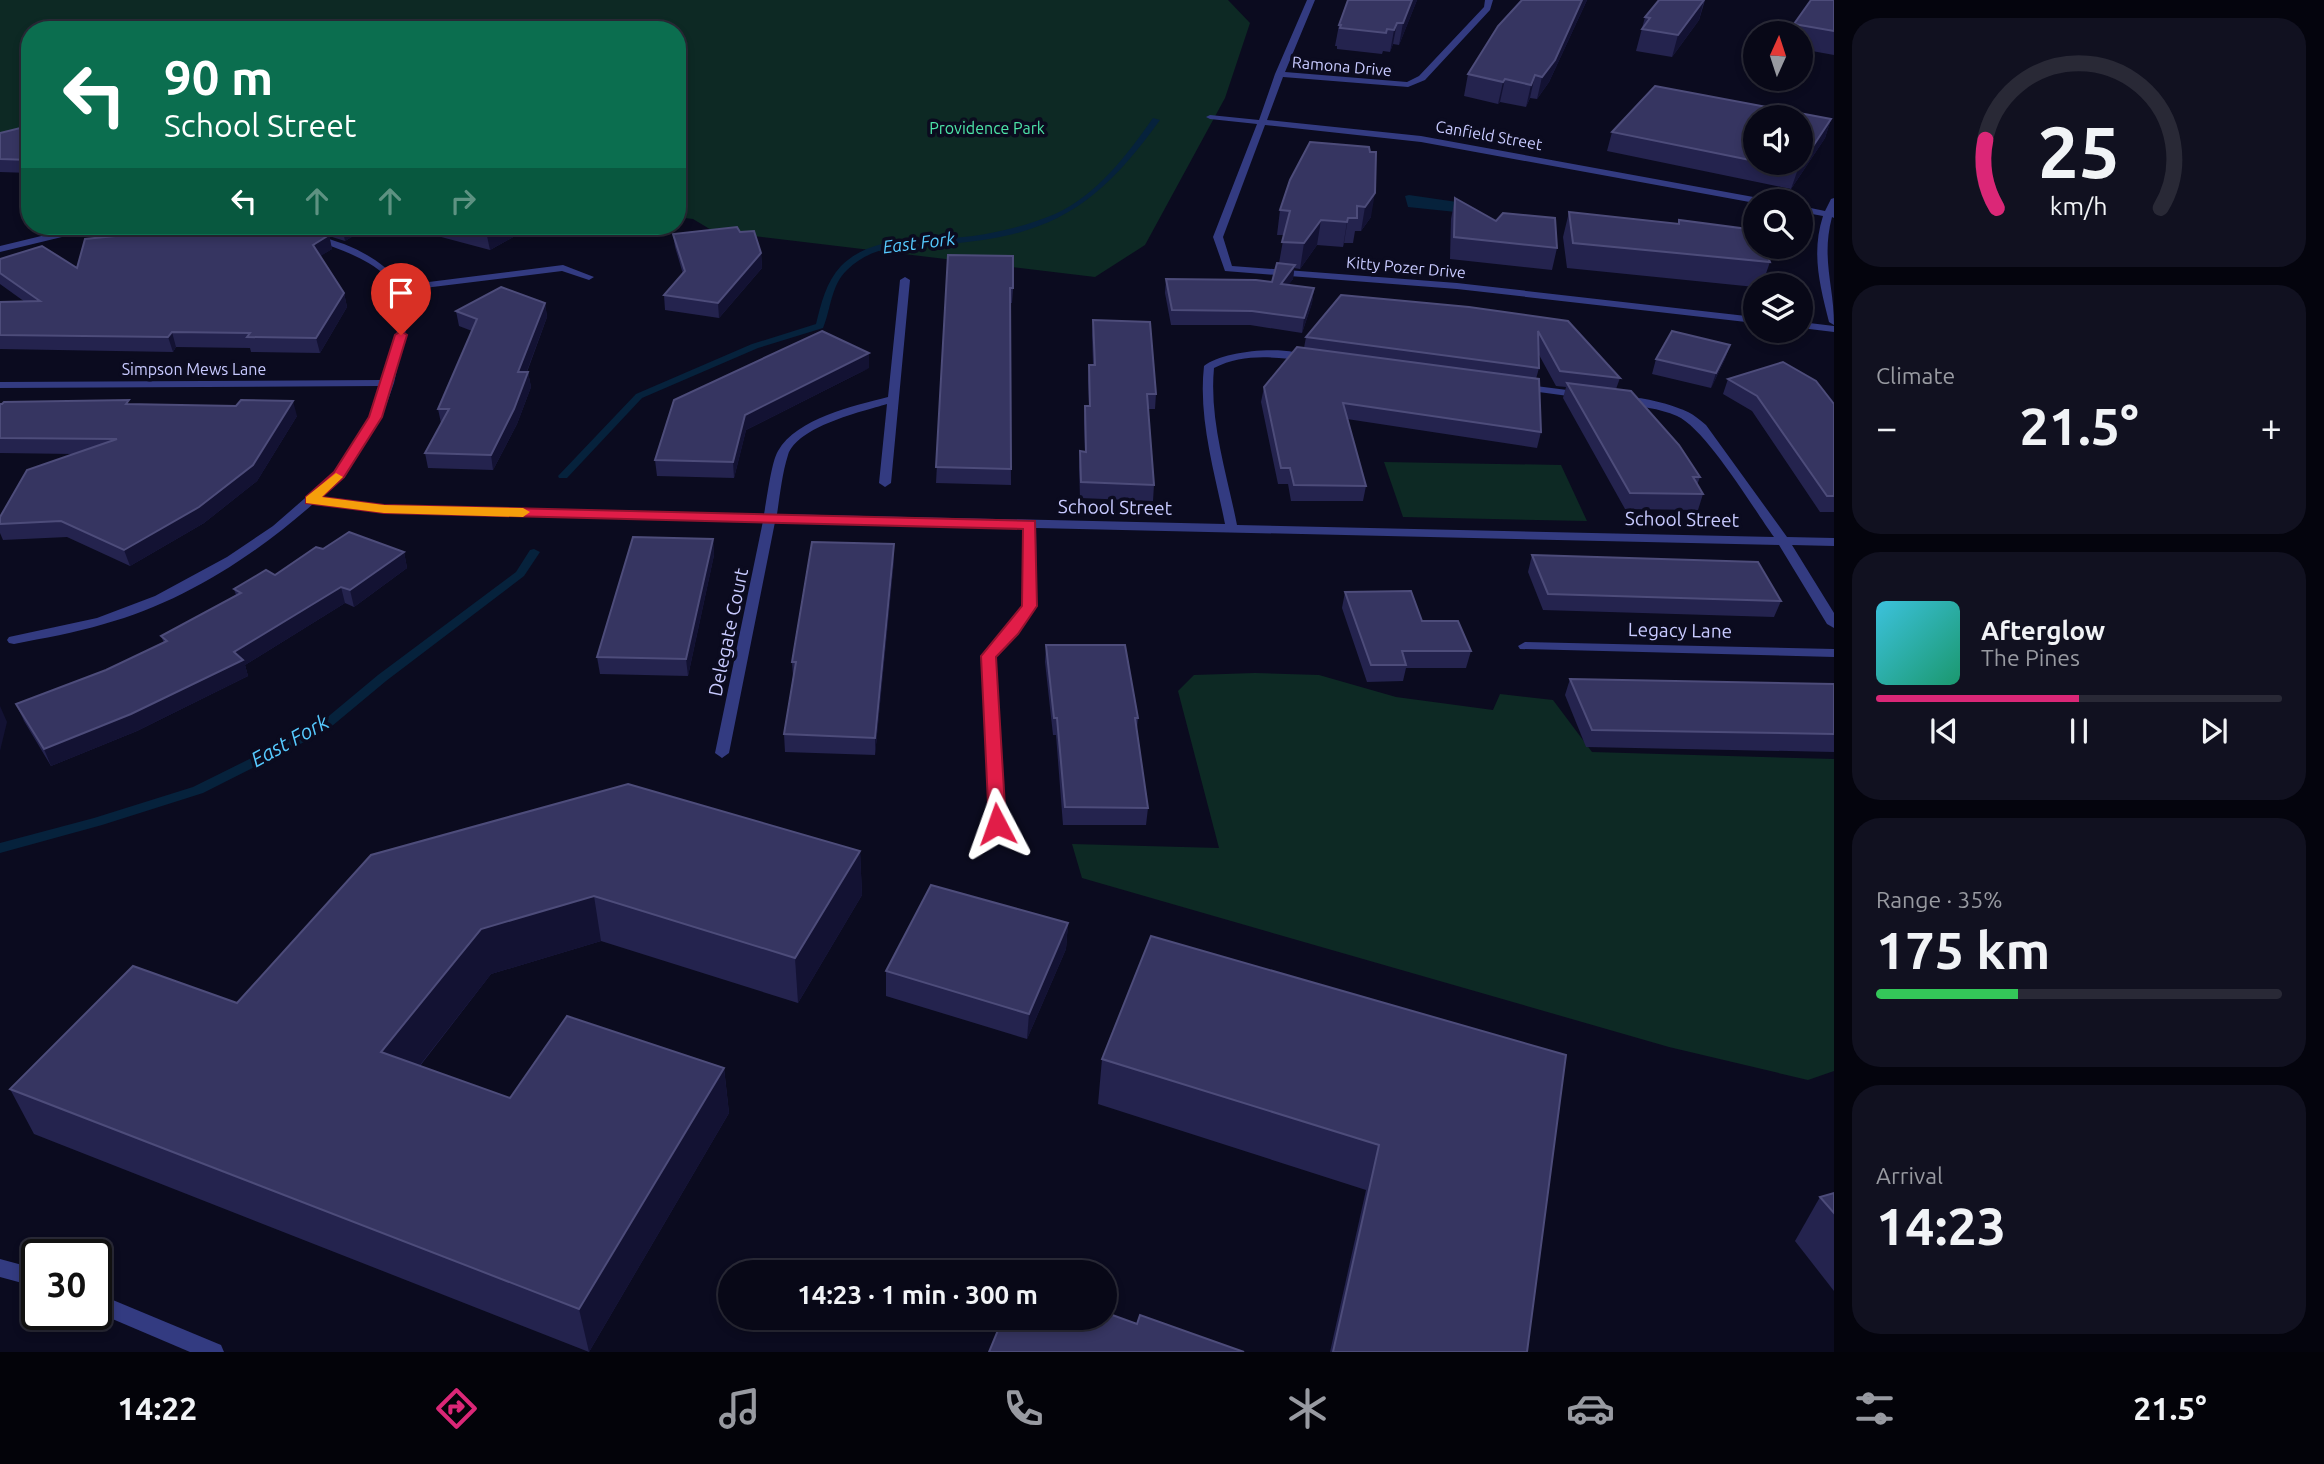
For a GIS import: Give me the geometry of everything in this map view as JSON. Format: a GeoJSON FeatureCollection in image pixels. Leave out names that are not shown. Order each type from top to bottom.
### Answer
{"type":"FeatureCollection","features":[{"type":"Feature","properties":{"kind":"street","name":"Kitty Pozer Drive"},"geometry":{"type":"LineString","coordinates":[[1311,0],[1279,74],[1248,164],[1218,237],[1228,269],[1458,286],[1743,319]]}},
{"type":"Feature","properties":{"kind":"street","name":"Ramona Drive"},"geometry":{"type":"LineString","coordinates":[[1279,74],[1408,85],[1422,78],[1487,8],[1489,0]]}},
{"type":"Feature","properties":{"kind":"street","name":"Canfield Street"},"geometry":{"type":"LineString","coordinates":[[1210,117],[1421,139],[1743,198]]}},
{"type":"Feature","properties":{"kind":"street"},"geometry":{"type":"LineString","coordinates":[[1834,201],[1819,251],[1834,323]]}},
{"type":"Feature","properties":{"kind":"street"},"geometry":{"type":"LineString","coordinates":[[1813,211],[1831,215]]}},
{"type":"Feature","properties":{"kind":"street"},"geometry":{"type":"LineString","coordinates":[[0,249],[59,235]]}},
{"type":"Feature","properties":{"kind":"street"},"geometry":{"type":"LineString","coordinates":[[14,640],[100,621],[160,599],[232,560],[311,500],[339,474],[376,417],[388,383],[406,307],[403,288],[381,267],[345,246],[301,235]]}},
{"type":"Feature","properties":{"kind":"street"},"geometry":{"type":"LineString","coordinates":[[403,288],[563,268],[589,277]]}},
{"type":"Feature","properties":{"kind":"street"},"geometry":{"type":"LineString","coordinates":[[885,483],[905,280]]}},
{"type":"Feature","properties":{"kind":"street"},"geometry":{"type":"LineString","coordinates":[[1813,327],[1834,329]]}},
{"type":"Feature","properties":{"kind":"street"},"geometry":{"type":"LineString","coordinates":[[1232,529],[1209,405],[1206,378],[1209,366],[1223,358],[1251,353],[1322,360]]}},
{"type":"Feature","properties":{"kind":"street","name":"Simpson Mews Lane"},"geometry":{"type":"LineString","coordinates":[[0,385],[388,383]]}},
{"type":"Feature","properties":{"kind":"street"},"geometry":{"type":"LineString","coordinates":[[1510,385],[1653,404],[1682,414],[1702,427],[1783,541],[1834,624]]}},
{"type":"Feature","properties":{"kind":"street","name":"Delegate Court"},"geometry":{"type":"LineString","coordinates":[[722,753],[783,452],[792,439],[840,414],[893,399]]}},
{"type":"Feature","properties":{"kind":"street","name":"School Street"},"geometry":{"type":"LineString","coordinates":[[311,500],[384,509],[1834,542]]}},
{"type":"Feature","properties":{"kind":"street"},"geometry":{"type":"LineString","coordinates":[[997,824],[989,656],[1030,606],[1030,524]]}},
{"type":"Feature","properties":{"kind":"street","name":"Legacy Lane"},"geometry":{"type":"LineString","coordinates":[[1525,646],[1834,653]]}},
{"type":"Feature","properties":{"kind":"street"},"geometry":{"type":"LineString","coordinates":[[0,1268],[21,1274]]}},
{"type":"Feature","properties":{"kind":"street"},"geometry":{"type":"LineString","coordinates":[[112,1309],[214,1352]]}},
{"type":"Feature","properties":{"kind":"green space","name":"Providence Park"},"geometry":{"type":"Polygon","coordinates":[[[0,0],[1228,0],[1250,23],[1225,98],[1145,245],[1095,277],[713,231],[693,219],[686,218],[686,21],[21,21],[21,141],[0,141],[0,0]]]}},
{"type":"Feature","properties":{"kind":"green space"},"geometry":{"type":"Polygon","coordinates":[[[1384,462],[1561,465],[1587,521],[1403,517],[1384,462]]]}},
{"type":"Feature","properties":{"kind":"green space"},"geometry":{"type":"Polygon","coordinates":[[[1194,675],[1319,675],[1396,697],[1493,710],[1500,694],[1553,700],[1592,752],[1834,759],[1834,1071],[1808,1080],[1669,1047],[1082,878],[1072,844],[1219,848],[1178,691],[1194,675]]]}},
{"type":"Feature","properties":{"kind":"water"},"geometry":{"type":"Polygon","coordinates":[[[1405,196],[1457,202],[1456,212],[1408,207],[1405,196]]]}},
{"type":"Feature","properties":{"kind":"building"},"geometry":{"type":"Polygon","coordinates":[[[1348,0],[1412,0],[1403,23],[1397,23],[1394,30],[1387,29],[1386,33],[1340,28],[1348,0]]]}},
{"type":"Feature","properties":{"kind":"building"},"geometry":{"type":"Polygon","coordinates":[[[1522,0],[1582,0],[1555,60],[1542,77],[1535,75],[1531,85],[1468,74],[1498,26],[1522,0]]]}},
{"type":"Feature","properties":{"kind":"building"},"geometry":{"type":"Polygon","coordinates":[[[1659,0],[1704,0],[1678,35],[1642,29],[1650,18],[1645,17],[1659,0]]]}},
{"type":"Feature","properties":{"kind":"building"},"geometry":{"type":"Polygon","coordinates":[[[1811,0],[1834,0],[1834,31],[1813,27],[1813,21],[1796,21],[1811,0]]]}},
{"type":"Feature","properties":{"kind":"building"},"geometry":{"type":"Polygon","coordinates":[[[1655,86],[1756,105],[1743,105],[1743,159],[1612,132],[1655,86]]]}},
{"type":"Feature","properties":{"kind":"building"},"geometry":{"type":"Polygon","coordinates":[[[1813,116],[1831,119],[1813,146],[1813,116]]]}},
{"type":"Feature","properties":{"kind":"building"},"geometry":{"type":"Polygon","coordinates":[[[21,129],[21,160],[0,159],[0,133],[21,129]]]}},
{"type":"Feature","properties":{"kind":"building"},"geometry":{"type":"Polygon","coordinates":[[[1310,142],[1369,147],[1370,152],[1376,152],[1375,193],[1365,207],[1357,206],[1357,218],[1348,218],[1347,222],[1321,220],[1304,243],[1282,242],[1290,211],[1280,210],[1290,180],[1310,142]]]}},
{"type":"Feature","properties":{"kind":"building"},"geometry":{"type":"Polygon","coordinates":[[[1455,198],[1496,221],[1503,213],[1555,218],[1557,248],[1454,237],[1455,198]]]}},
{"type":"Feature","properties":{"kind":"building"},"geometry":{"type":"Polygon","coordinates":[[[1569,212],[1679,224],[1679,220],[1743,228],[1743,259],[1769,259],[1770,262],[1573,243],[1569,212]]]}},
{"type":"Feature","properties":{"kind":"building"},"geometry":{"type":"Polygon","coordinates":[[[737,227],[740,232],[754,231],[761,253],[718,303],[664,295],[685,271],[673,235],[686,235],[686,233],[737,227]]]}},
{"type":"Feature","properties":{"kind":"building"},"geometry":{"type":"Polygon","coordinates":[[[126,235],[329,235],[313,245],[344,293],[316,338],[247,337],[250,333],[172,332],[168,337],[0,335],[0,302],[40,301],[0,273],[0,259],[42,246],[77,268],[85,239],[126,235]]]}},
{"type":"Feature","properties":{"kind":"building"},"geometry":{"type":"Polygon","coordinates":[[[948,255],[1013,256],[1013,288],[1010,288],[1011,469],[936,467],[948,255]]]}},
{"type":"Feature","properties":{"kind":"building"},"geometry":{"type":"Polygon","coordinates":[[[1277,263],[1295,265],[1281,284],[1314,288],[1304,318],[1252,311],[1172,310],[1166,279],[1272,282],[1277,263]]]}},
{"type":"Feature","properties":{"kind":"building"},"geometry":{"type":"Polygon","coordinates":[[[501,287],[545,303],[518,372],[528,372],[514,409],[491,455],[425,453],[449,409],[438,409],[477,319],[456,311],[501,287]]]}},
{"type":"Feature","properties":{"kind":"building"},"geometry":{"type":"Polygon","coordinates":[[[1341,295],[1469,307],[1568,321],[1620,378],[1560,371],[1538,331],[1539,368],[1306,337],[1341,295]]]}},
{"type":"Feature","properties":{"kind":"building"},"geometry":{"type":"Polygon","coordinates":[[[1093,320],[1150,322],[1156,394],[1147,394],[1154,485],[1081,482],[1080,451],[1086,452],[1085,406],[1090,406],[1089,365],[1095,365],[1093,320]]]}},
{"type":"Feature","properties":{"kind":"building"},"geometry":{"type":"Polygon","coordinates":[[[822,331],[869,353],[745,415],[733,462],[655,460],[674,400],[822,331]]]}},
{"type":"Feature","properties":{"kind":"building"},"geometry":{"type":"Polygon","coordinates":[[[1672,331],[1730,345],[1716,373],[1656,359],[1672,331]]]}},
{"type":"Feature","properties":{"kind":"building"},"geometry":{"type":"Polygon","coordinates":[[[1297,347],[1539,379],[1541,432],[1343,403],[1366,486],[1294,485],[1290,468],[1281,468],[1264,387],[1297,347]]]}},
{"type":"Feature","properties":{"kind":"building"},"geometry":{"type":"Polygon","coordinates":[[[1783,362],[1816,381],[1834,404],[1834,496],[1827,496],[1757,396],[1728,379],[1783,362]]]}},
{"type":"Feature","properties":{"kind":"building"},"geometry":{"type":"Polygon","coordinates":[[[1567,383],[1631,391],[1679,445],[1700,477],[1693,477],[1703,494],[1630,493],[1567,383]]]}},
{"type":"Feature","properties":{"kind":"building"},"geometry":{"type":"Polygon","coordinates":[[[129,400],[126,404],[236,406],[241,400],[293,401],[253,465],[199,507],[124,550],[61,521],[0,524],[0,517],[27,470],[117,439],[0,438],[0,404],[129,400]]]}},
{"type":"Feature","properties":{"kind":"building"},"geometry":{"type":"Polygon","coordinates":[[[349,532],[404,552],[350,590],[341,587],[234,652],[243,660],[131,714],[44,749],[16,704],[106,670],[167,641],[161,636],[241,593],[234,589],[266,570],[275,575],[316,547],[323,549],[349,532]]]}},
{"type":"Feature","properties":{"kind":"building"},"geometry":{"type":"Polygon","coordinates":[[[633,537],[713,539],[686,659],[597,657],[633,537]]]}},
{"type":"Feature","properties":{"kind":"building"},"geometry":{"type":"Polygon","coordinates":[[[812,542],[894,544],[875,738],[784,734],[796,662],[792,662],[812,542]]]}},
{"type":"Feature","properties":{"kind":"building"},"geometry":{"type":"Polygon","coordinates":[[[1532,555],[1758,562],[1781,601],[1548,594],[1532,555]]]}},
{"type":"Feature","properties":{"kind":"building"},"geometry":{"type":"Polygon","coordinates":[[[1411,591],[1422,621],[1458,621],[1471,651],[1402,651],[1406,665],[1371,665],[1345,592],[1411,591]]]}},
{"type":"Feature","properties":{"kind":"building"},"geometry":{"type":"Polygon","coordinates":[[[1046,645],[1125,645],[1138,718],[1135,718],[1148,808],[1065,807],[1057,718],[1054,718],[1046,645]]]}},
{"type":"Feature","properties":{"kind":"building"},"geometry":{"type":"Polygon","coordinates":[[[1570,679],[1834,684],[1834,734],[1592,730],[1570,679]]]}},
{"type":"Feature","properties":{"kind":"building"},"geometry":{"type":"Polygon","coordinates":[[[628,784],[860,851],[795,958],[594,896],[481,929],[381,1052],[510,1098],[567,1016],[724,1068],[579,1309],[10,1089],[133,966],[237,1003],[371,855],[628,784]]]}},
{"type":"Feature","properties":{"kind":"building"},"geometry":{"type":"Polygon","coordinates":[[[931,885],[1068,923],[1029,1014],[886,971],[931,885]]]}},
{"type":"Feature","properties":{"kind":"building"},"geometry":{"type":"Polygon","coordinates":[[[1151,936],[1566,1055],[1527,1352],[1333,1352],[1379,1145],[1102,1059],[1151,936]]]}},
{"type":"Feature","properties":{"kind":"building"},"geometry":{"type":"Polygon","coordinates":[[[1834,1193],[1834,1213],[1820,1197],[1834,1193]]]}},
{"type":"Feature","properties":{"kind":"building"},"geometry":{"type":"Polygon","coordinates":[[[1140,1315],[1244,1352],[989,1352],[998,1330],[1117,1330],[1117,1317],[1137,1324],[1140,1315]]]}},
{"type":"Feature","properties":{"kind":"waterway","name":"East Fork"},"geometry":{"type":"LineString","coordinates":[[563,476],[639,396],[755,346],[820,326],[835,280],[857,257],[885,246],[960,240],[1003,233],[1061,214],[1108,179],[1156,120]]}},
{"type":"Feature","properties":{"kind":"waterway","name":"East Fork"},"geometry":{"type":"LineString","coordinates":[[0,848],[97,822],[198,790],[322,728],[382,678],[520,574],[534,552]]}},
{"type":"Feature","properties":{"kind":"slow traffic"},"geometry":{"type":"LineString","coordinates":[[336,477],[311,500],[384,509],[523,512]]}},
{"type":"Feature","properties":{"kind":"route"},"geometry":{"type":"LineString","coordinates":[[401,335],[376,417],[339,474],[311,500],[384,509],[1030,524],[1030,606],[989,656],[997,824]]}}]}
